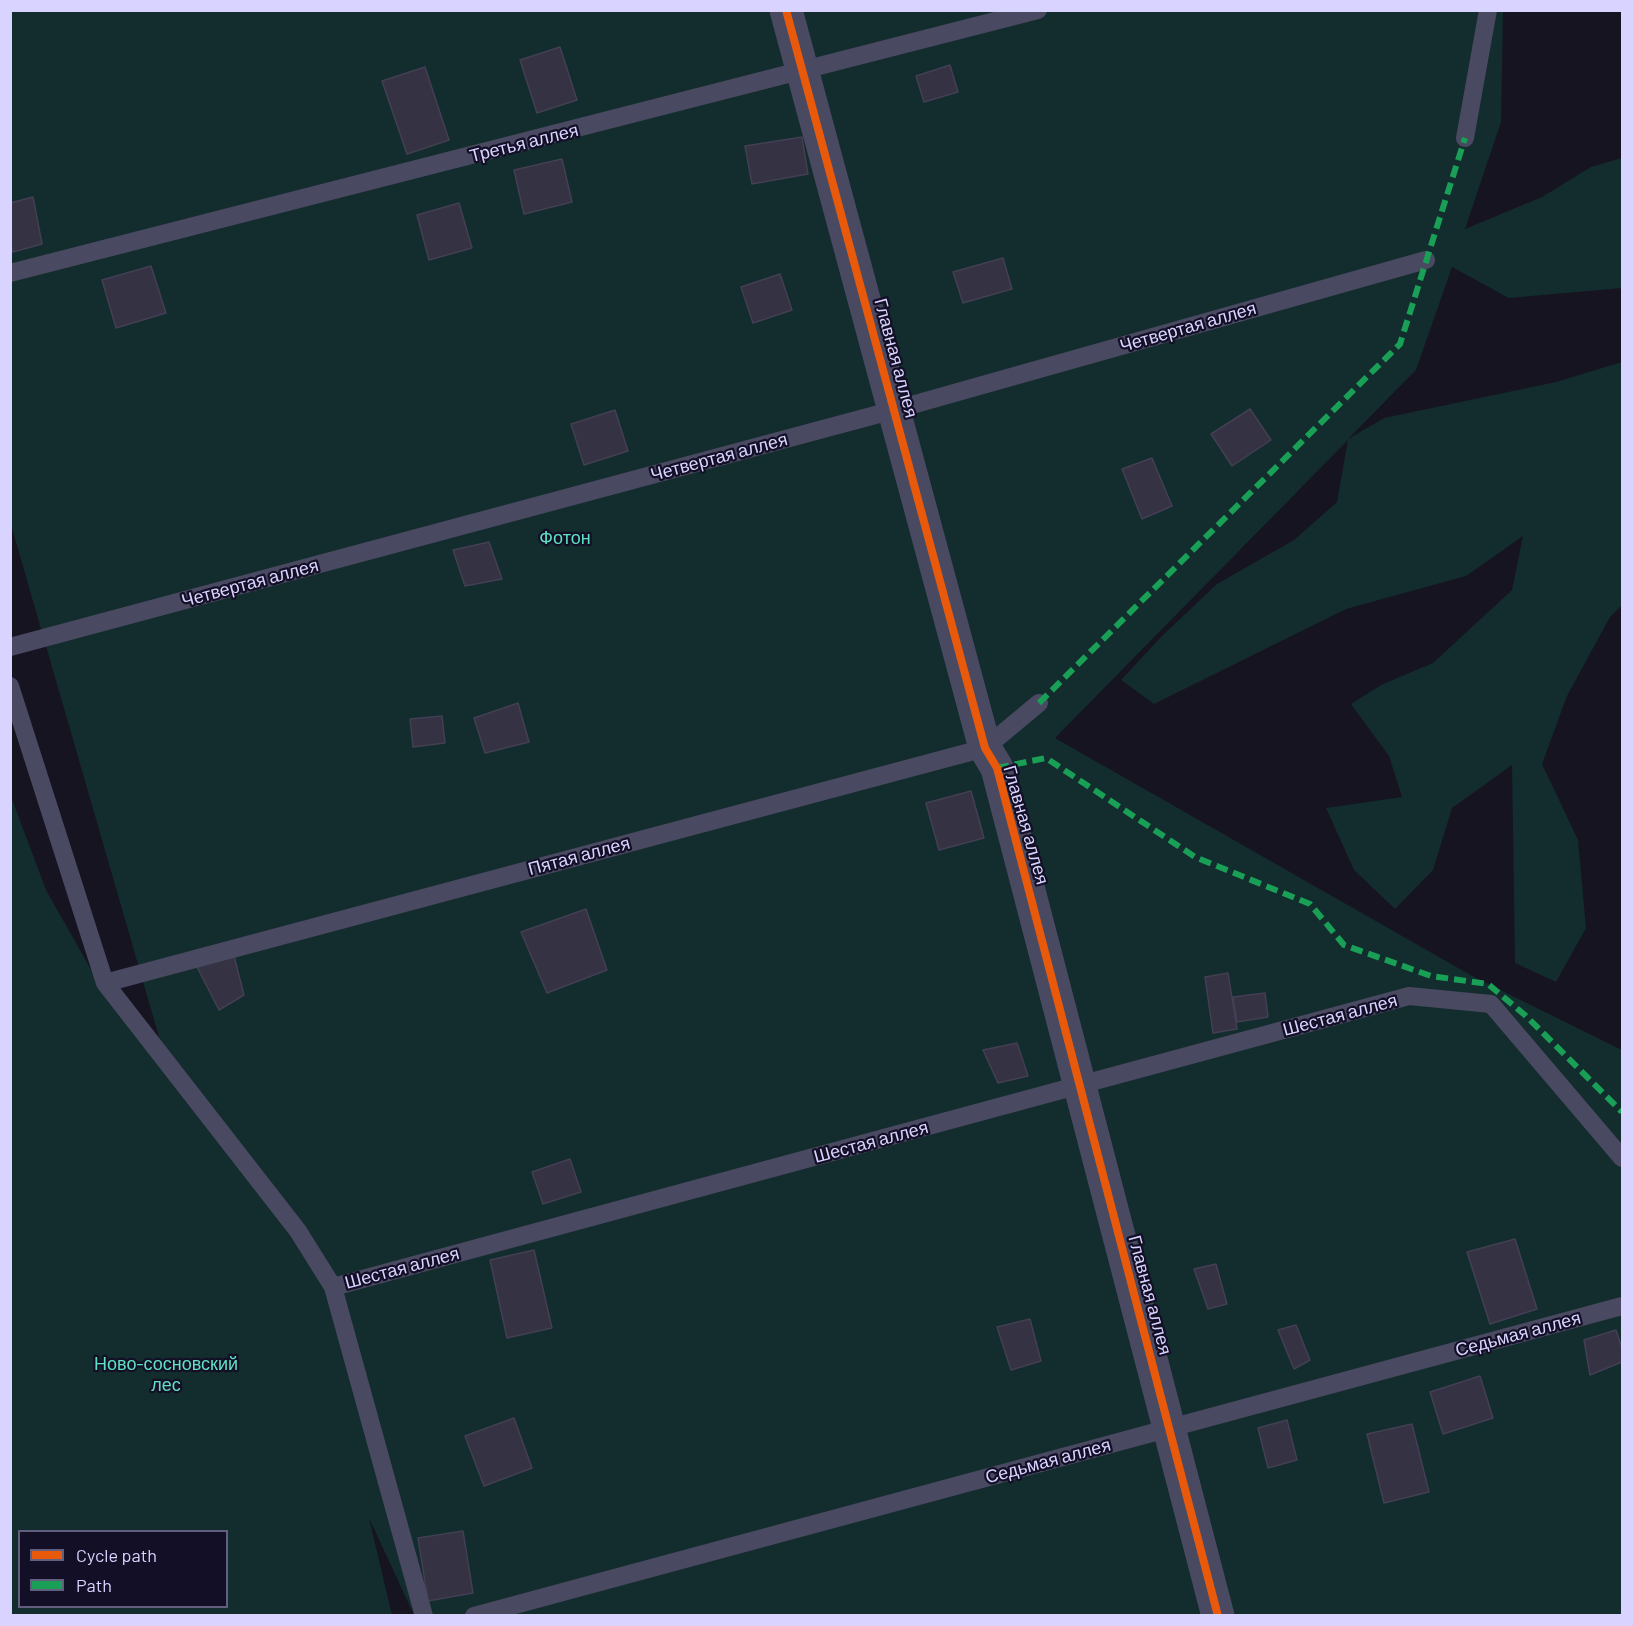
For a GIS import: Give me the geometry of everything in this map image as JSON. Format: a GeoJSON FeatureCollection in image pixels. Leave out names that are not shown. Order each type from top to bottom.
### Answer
{"type":"FeatureCollection","features":[{"type":"Feature","properties":{"kind":"street","name":"Главная аллея"},"geometry":{"type":"LineString","coordinates":[[786,10],[985,748],[997,768],[1218,1616]]}},
{"type":"Feature","properties":{"kind":"lane","name":"Третья аллея"},"geometry":{"type":"LineString","coordinates":[[10,273],[1038,10]]}},
{"type":"Feature","properties":{"kind":"lane"},"geometry":{"type":"LineString","coordinates":[[1465,138],[1488,10]]}},
{"type":"Feature","properties":{"kind":"lane","name":"Четвертая аллея"},"geometry":{"type":"LineString","coordinates":[[10,647],[894,410],[1426,260]]}},
{"type":"Feature","properties":{"kind":"lane"},"geometry":{"type":"LineString","coordinates":[[10,686],[105,983],[298,1231],[333,1287],[424,1616]]}},
{"type":"Feature","properties":{"kind":"lane","name":"Пятая аллея"},"geometry":{"type":"LineString","coordinates":[[105,983],[985,748],[1039,703]]}},
{"type":"Feature","properties":{"kind":"lane","name":"Шестая аллея"},"geometry":{"type":"LineString","coordinates":[[333,1287],[1409,996],[1491,1004],[1623,1158]]}},
{"type":"Feature","properties":{"kind":"lane","name":"Седьмая аллея"},"geometry":{"type":"LineString","coordinates":[[474,1616],[1623,1306]]}},
{"type":"Feature","properties":{"kind":"green space","name":"Фотон"},"geometry":{"type":"Polygon","coordinates":[[[11,11],[1503,11],[1501,122],[1465,229],[1542,197],[1591,167],[1622,158],[1622,288],[1509,298],[1452,267],[1416,370],[1348,439],[1384,418],[1556,382],[1622,362],[1622,605],[1610,617],[1567,696],[1542,764],[1578,840],[1586,928],[1556,982],[1515,963],[1512,765],[1452,808],[1433,870],[1395,909],[1354,870],[1326,808],[1402,797],[1389,756],[1351,704],[1381,685],[1433,663],[1512,590],[1523,536],[1466,576],[1346,609],[1154,704],[1121,680],[1162,636],[1217,584],[1294,540],[1337,502],[1348,440],[1055,738],[1474,977],[1622,1050],[1622,1615],[414,1615],[369,1518],[392,1615],[11,1615],[10,794],[46,890],[106,996],[170,1075],[11,525],[11,11]]]}},
{"type":"Feature","properties":{"kind":"building"},"geometry":{"type":"Polygon","coordinates":[[[560,47],[577,100],[537,113],[520,60],[560,47]]]}},
{"type":"Feature","properties":{"kind":"building"},"geometry":{"type":"Polygon","coordinates":[[[950,65],[958,92],[924,102],[916,76],[950,65]]]}},
{"type":"Feature","properties":{"kind":"building"},"geometry":{"type":"Polygon","coordinates":[[[425,67],[449,140],[407,154],[382,81],[425,67]]]}},
{"type":"Feature","properties":{"kind":"building"},"geometry":{"type":"Polygon","coordinates":[[[802,137],[808,174],[752,184],[745,146],[802,137]]]}},
{"type":"Feature","properties":{"kind":"building"},"geometry":{"type":"Polygon","coordinates":[[[562,159],[572,202],[524,214],[514,170],[562,159]]]}},
{"type":"Feature","properties":{"kind":"building"},"geometry":{"type":"Polygon","coordinates":[[[33,197],[42,244],[13,252],[10,243],[10,203],[33,197]]]}},
{"type":"Feature","properties":{"kind":"building"},"geometry":{"type":"Polygon","coordinates":[[[459,203],[472,248],[429,260],[417,215],[459,203]]]}},
{"type":"Feature","properties":{"kind":"building"},"geometry":{"type":"Polygon","coordinates":[[[1003,258],[1012,289],[963,303],[953,272],[1003,258]]]}},
{"type":"Feature","properties":{"kind":"building"},"geometry":{"type":"Polygon","coordinates":[[[151,266],[166,313],[116,328],[102,280],[151,266]]]}},
{"type":"Feature","properties":{"kind":"building"},"geometry":{"type":"Polygon","coordinates":[[[780,274],[792,310],[753,323],[741,287],[780,274]]]}},
{"type":"Feature","properties":{"kind":"building"},"geometry":{"type":"Polygon","coordinates":[[[1250,409],[1271,440],[1232,466],[1211,434],[1250,409]]]}},
{"type":"Feature","properties":{"kind":"building"},"geometry":{"type":"Polygon","coordinates":[[[615,410],[628,451],[584,465],[571,424],[615,410]]]}},
{"type":"Feature","properties":{"kind":"building"},"geometry":{"type":"Polygon","coordinates":[[[1152,458],[1172,506],[1142,519],[1122,469],[1152,458]]]}},
{"type":"Feature","properties":{"kind":"building"},"geometry":{"type":"Polygon","coordinates":[[[489,542],[502,579],[465,586],[453,550],[489,542]]]}},
{"type":"Feature","properties":{"kind":"building"},"geometry":{"type":"Polygon","coordinates":[[[518,703],[529,742],[485,753],[474,718],[518,703]]]}},
{"type":"Feature","properties":{"kind":"building"},"geometry":{"type":"Polygon","coordinates":[[[442,716],[445,743],[413,747],[410,719],[442,716]]]}},
{"type":"Feature","properties":{"kind":"building"},"geometry":{"type":"Polygon","coordinates":[[[971,791],[984,838],[939,850],[926,803],[971,791]]]}},
{"type":"Feature","properties":{"kind":"building"},"geometry":{"type":"Polygon","coordinates":[[[586,909],[607,970],[547,993],[521,932],[586,909]]]}},
{"type":"Feature","properties":{"kind":"building"},"geometry":{"type":"Polygon","coordinates":[[[234,956],[244,995],[219,1010],[196,965],[234,956]]]}},
{"type":"Feature","properties":{"kind":"building"},"geometry":{"type":"Polygon","coordinates":[[[1228,973],[1237,1029],[1213,1033],[1205,977],[1228,973]]]}},
{"type":"Feature","properties":{"kind":"building"},"geometry":{"type":"Polygon","coordinates":[[[1265,993],[1268,1017],[1237,1022],[1233,997],[1265,993]]]}},
{"type":"Feature","properties":{"kind":"building"},"geometry":{"type":"Polygon","coordinates":[[[1017,1043],[1028,1076],[998,1083],[983,1050],[1017,1043]]]}},
{"type":"Feature","properties":{"kind":"building"},"geometry":{"type":"Polygon","coordinates":[[[570,1159],[581,1192],[543,1204],[532,1172],[570,1159]]]}},
{"type":"Feature","properties":{"kind":"building"},"geometry":{"type":"Polygon","coordinates":[[[1515,1239],[1537,1309],[1490,1324],[1467,1252],[1515,1239]]]}},
{"type":"Feature","properties":{"kind":"building"},"geometry":{"type":"Polygon","coordinates":[[[534,1250],[552,1328],[507,1338],[490,1260],[534,1250]]]}},
{"type":"Feature","properties":{"kind":"building"},"geometry":{"type":"Polygon","coordinates":[[[1216,1264],[1227,1304],[1208,1309],[1194,1269],[1216,1264]]]}},
{"type":"Feature","properties":{"kind":"building"},"geometry":{"type":"Polygon","coordinates":[[[1030,1319],[1041,1361],[1011,1370],[997,1327],[1030,1319]]]}},
{"type":"Feature","properties":{"kind":"building"},"geometry":{"type":"Polygon","coordinates":[[[1296,1325],[1310,1360],[1294,1369],[1278,1330],[1296,1325]]]}},
{"type":"Feature","properties":{"kind":"building"},"geometry":{"type":"Polygon","coordinates":[[[1616,1330],[1622,1348],[1622,1362],[1590,1375],[1584,1340],[1616,1330]]]}},
{"type":"Feature","properties":{"kind":"building"},"geometry":{"type":"Polygon","coordinates":[[[1480,1376],[1493,1418],[1443,1434],[1430,1392],[1480,1376]]]}},
{"type":"Feature","properties":{"kind":"building"},"geometry":{"type":"Polygon","coordinates":[[[514,1418],[532,1468],[484,1486],[465,1436],[514,1418]]]}},
{"type":"Feature","properties":{"kind":"building"},"geometry":{"type":"Polygon","coordinates":[[[1287,1420],[1297,1460],[1268,1468],[1258,1428],[1287,1420]]]}},
{"type":"Feature","properties":{"kind":"building"},"geometry":{"type":"Polygon","coordinates":[[[1412,1424],[1429,1492],[1384,1503],[1367,1434],[1412,1424]]]}},
{"type":"Feature","properties":{"kind":"building"},"geometry":{"type":"Polygon","coordinates":[[[463,1531],[473,1593],[428,1601],[418,1538],[463,1531]]]}},
{"type":"Feature","properties":{"kind":"marked path"},"geometry":{"type":"LineString","coordinates":[[1039,703],[1400,344],[1465,138]]}},
{"type":"Feature","properties":{"kind":"marked path"},"geometry":{"type":"LineString","coordinates":[[997,768],[1046,758],[1195,857],[1310,904],[1344,945],[1431,976],[1488,984],[1526,1016],[1622,1112]]}},
{"type":"Feature","properties":{"kind":"cycle path"},"geometry":{"type":"LineString","coordinates":[[786,10],[985,748],[997,768],[1218,1616]]}},
{"type":"Feature","properties":{"kind":"park label","name":"Ново-сосновский лес"},"geometry":{"type":"Point","coordinates":[166,1374]}}]}
